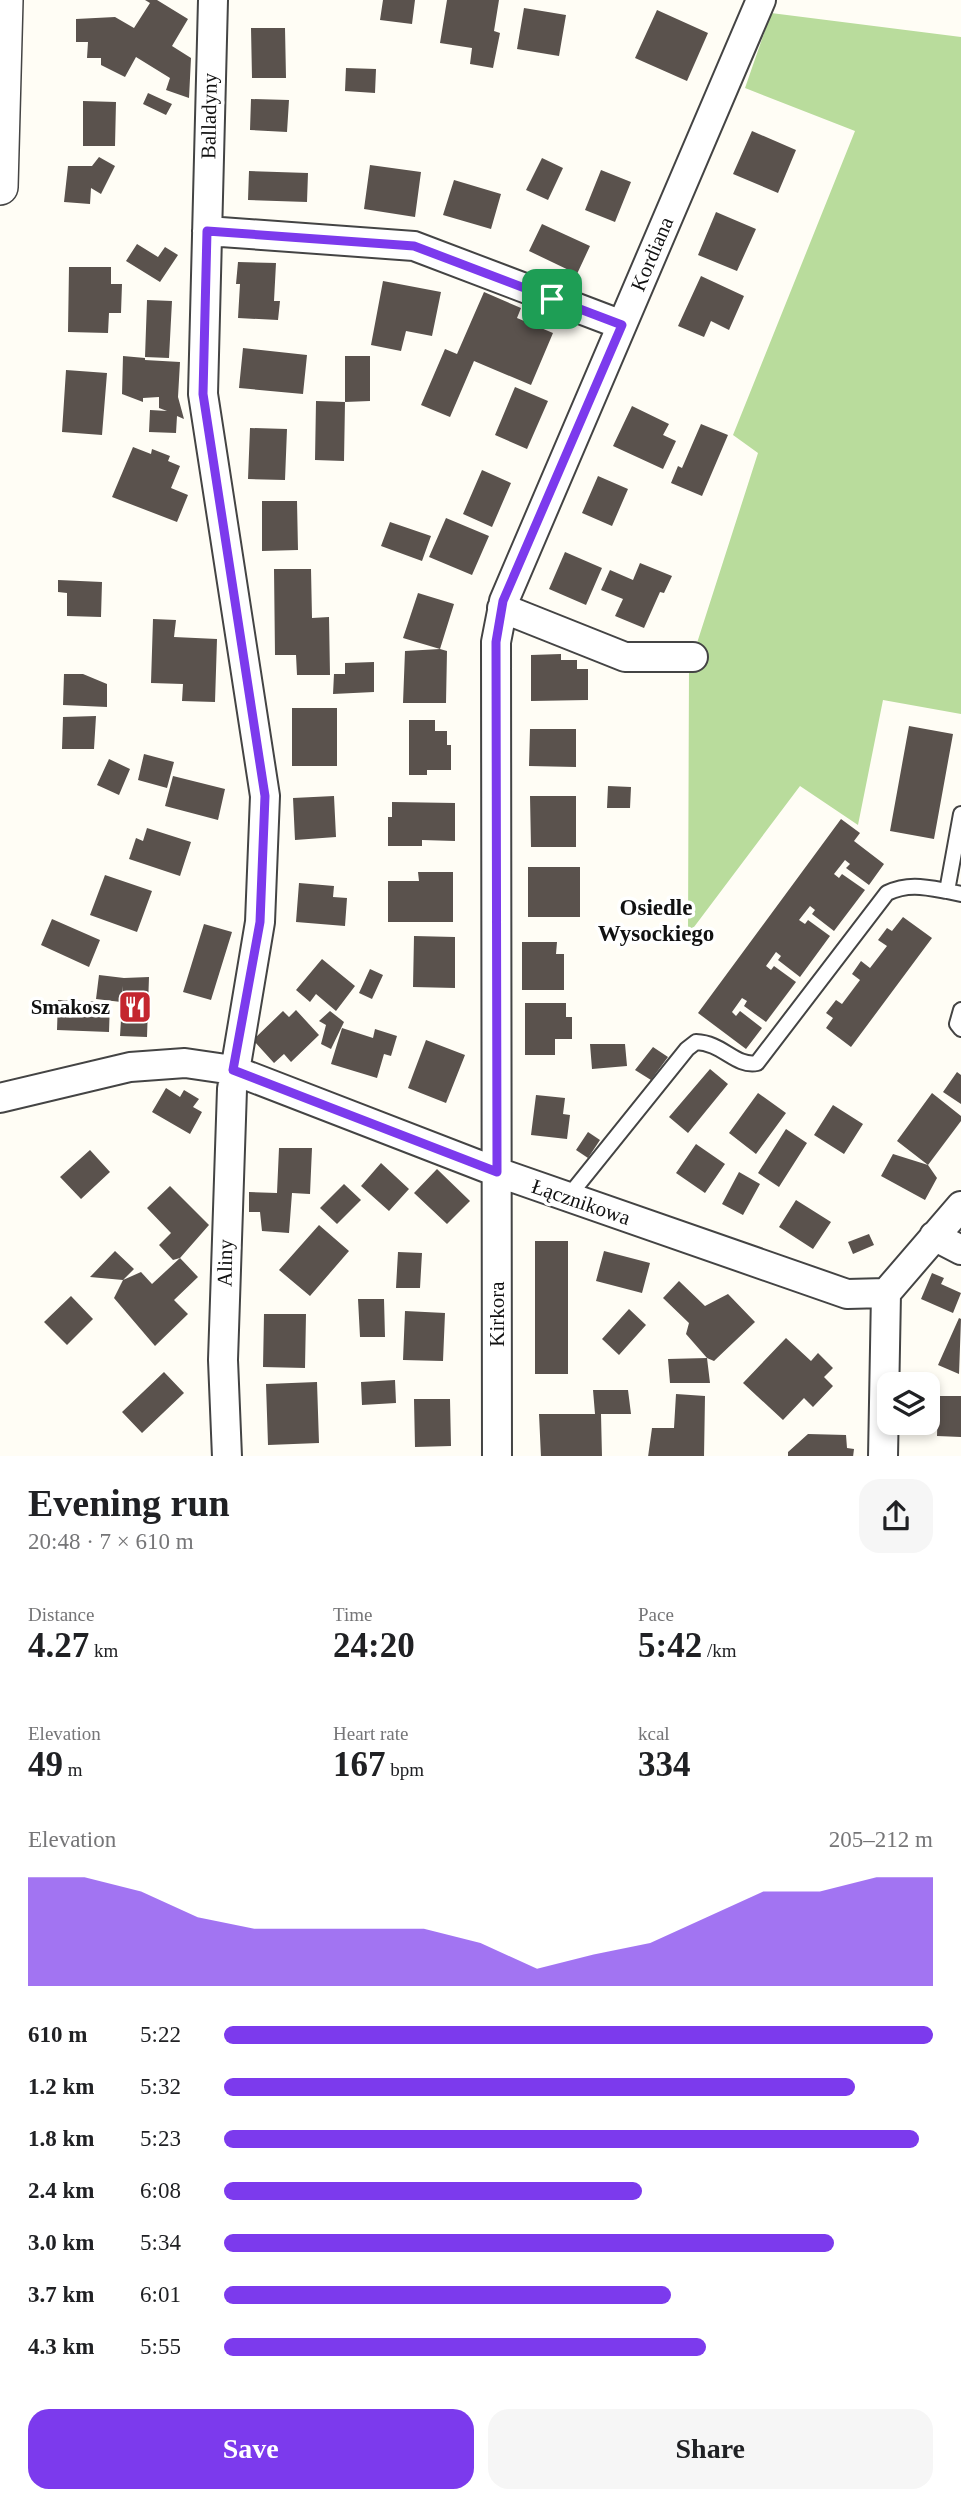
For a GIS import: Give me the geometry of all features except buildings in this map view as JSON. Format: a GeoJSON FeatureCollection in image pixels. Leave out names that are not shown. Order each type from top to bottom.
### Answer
{"type":"FeatureCollection","features":[{"type":"Feature","properties":{"kind":"street"},"geometry":{"type":"LineString","coordinates":[[0,187],[5,0]]}},
{"type":"Feature","properties":{"kind":"street","name":"Balladyny"},"geometry":{"type":"LineString","coordinates":[[213,0],[203,394],[265,796],[260,922],[233,1070]]}},
{"type":"Feature","properties":{"kind":"street","name":"Kordiana"},"geometry":{"type":"LineString","coordinates":[[497,1172],[496,642],[502,608],[761,0]]}},
{"type":"Feature","properties":{"kind":"street"},"geometry":{"type":"LineString","coordinates":[[207,231],[414,246],[622,325]]}},
{"type":"Feature","properties":{"kind":"street"},"geometry":{"type":"LineString","coordinates":[[502,608],[625,657],[693,657]]}},
{"type":"Feature","properties":{"kind":"street","name":"Łącznikowa"},"geometry":{"type":"LineString","coordinates":[[0,1098],[130,1067],[185,1063],[233,1070],[497,1172],[847,1294],[886,1293]]}},
{"type":"Feature","properties":{"kind":"street","name":"Aliny"},"geometry":{"type":"LineString","coordinates":[[227,1456],[223,1360],[233,1070]]}},
{"type":"Feature","properties":{"kind":"street","name":"Kirkora"},"geometry":{"type":"LineString","coordinates":[[497,1172],[497,1456]]}},
{"type":"Feature","properties":{"kind":"street"},"geometry":{"type":"LineString","coordinates":[[883,1456],[886,1293],[961,1206]]}},
{"type":"Feature","properties":{"kind":"street"},"geometry":{"type":"LineString","coordinates":[[934,1236],[961,1250]]}},
{"type":"Feature","properties":{"kind":"lane"},"geometry":{"type":"LineString","coordinates":[[568,1197],[687,1049],[696,1042],[709,1042],[748,1065],[757,1063],[887,893],[909,886],[954,892],[961,814]]}},
{"type":"Feature","properties":{"kind":"lane"},"geometry":{"type":"LineString","coordinates":[[961,1010],[957,1024],[961,1029]]}},
{"type":"Feature","properties":{"kind":"green space"},"geometry":{"type":"Polygon","coordinates":[[[771,13],[961,37],[961,714],[883,700],[858,825],[800,786],[688,935],[689,668],[758,453],[733,435],[855,131],[745,88],[771,13]]]}},
{"type":"Feature","properties":{"kind":"place","name":"Smakosz"},"geometry":{"type":"Point","coordinates":[135,1007]}},
{"type":"Feature","properties":{"kind":"district","name":"Osiedle Wysockiego"},"geometry":{"type":"Point","coordinates":[656,920]}},
{"type":"Feature","properties":{"kind":"route"},"geometry":{"type":"LineString","coordinates":[[207,231],[414,246],[552,299],[622,325],[503,601],[496,642],[497,1172],[233,1070],[260,922],[265,796],[203,394],[207,231]]}}]}
